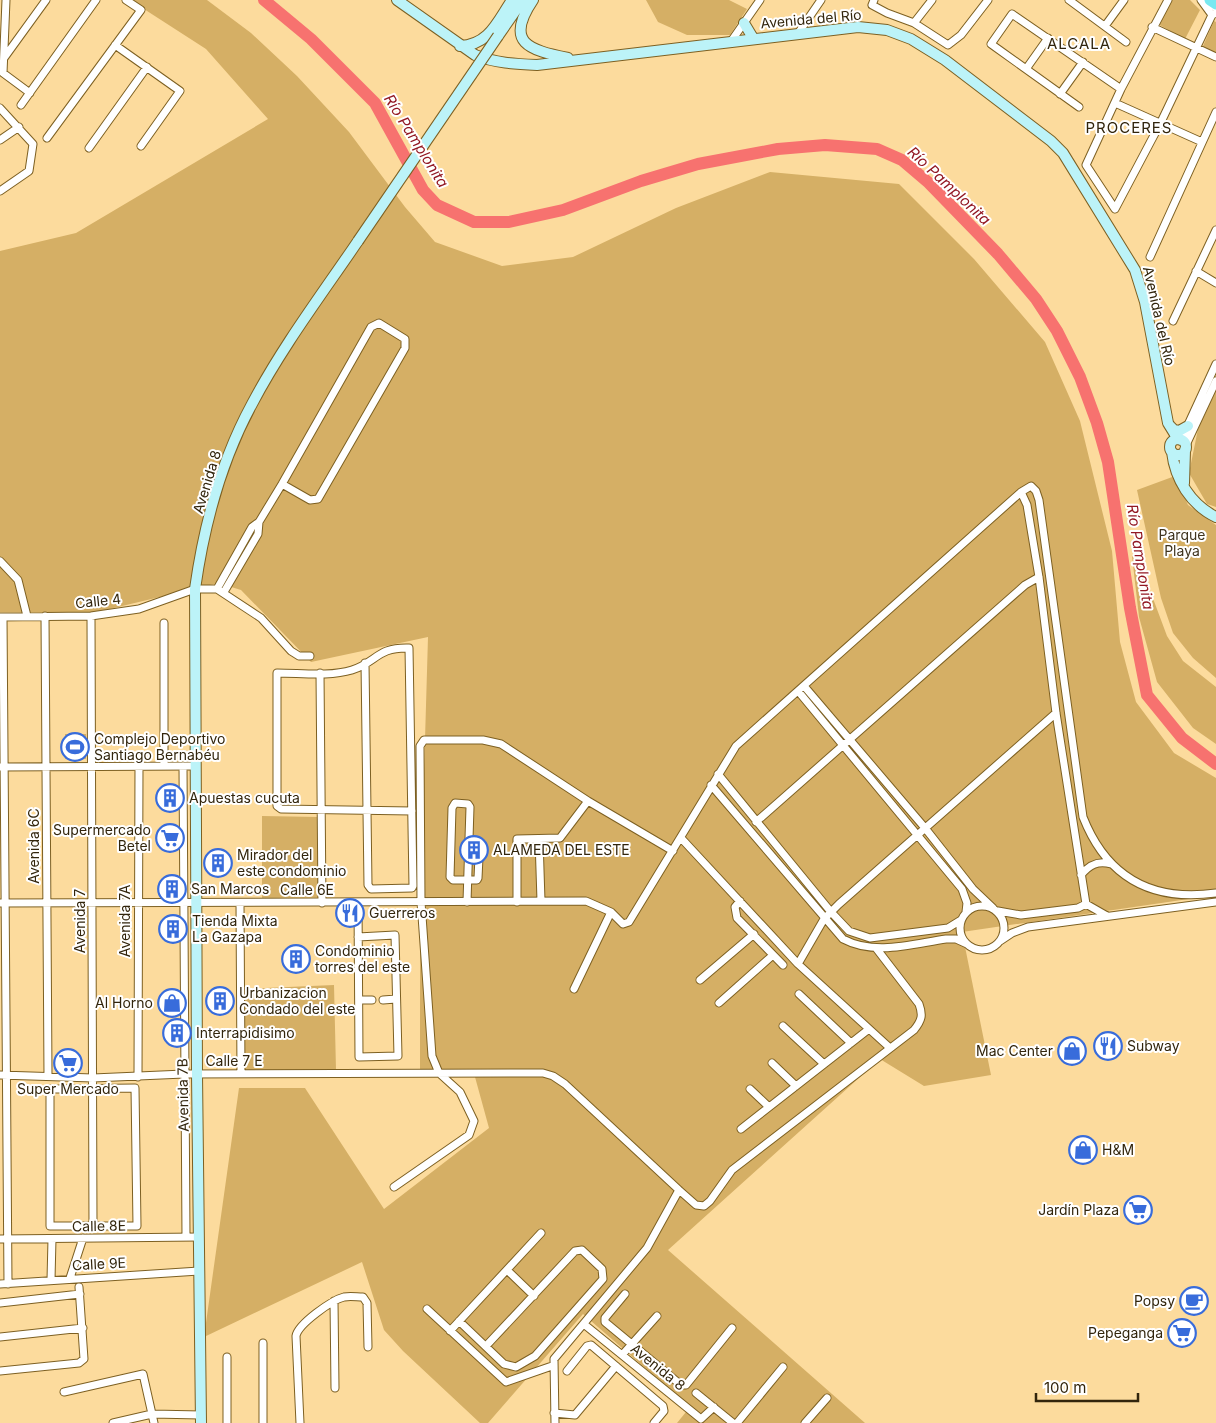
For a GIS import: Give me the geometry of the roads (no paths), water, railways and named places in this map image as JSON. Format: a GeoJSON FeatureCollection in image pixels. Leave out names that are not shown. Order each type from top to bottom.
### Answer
{"type":"FeatureCollection","features":[{"type":"Feature","properties":{"kind":"main road"},"geometry":{"type":"LineString","coordinates":[[1210,0],[1216,4]]}},
{"type":"Feature","properties":{"kind":"street"},"geometry":{"type":"LineString","coordinates":[[6,0],[3,73],[30,93]]}},
{"type":"Feature","properties":{"kind":"street"},"geometry":{"type":"LineString","coordinates":[[4,58],[46,0]]}},
{"type":"Feature","properties":{"kind":"street"},"geometry":{"type":"LineString","coordinates":[[21,105],[96,0]]}},
{"type":"Feature","properties":{"kind":"street"},"geometry":{"type":"LineString","coordinates":[[46,138],[140,10],[126,0]]}},
{"type":"Feature","properties":{"kind":"street"},"geometry":{"type":"LineString","coordinates":[[459,46],[480,43],[512,0]]}},
{"type":"Feature","properties":{"kind":"street","name":"Avenida 8"},"geometry":{"type":"LineString","coordinates":[[195,766],[196,589],[199,560],[220,476],[251,404],[358,241],[523,0]]}},
{"type":"Feature","properties":{"kind":"street"},"geometry":{"type":"LineString","coordinates":[[534,0],[520,22],[520,37],[524,44],[543,53],[576,60]]}},
{"type":"Feature","properties":{"kind":"street"},"geometry":{"type":"LineString","coordinates":[[732,40],[760,0]]}},
{"type":"Feature","properties":{"kind":"street"},"geometry":{"type":"LineString","coordinates":[[797,35],[821,0]]}},
{"type":"Feature","properties":{"kind":"street"},"geometry":{"type":"LineString","coordinates":[[914,23],[932,0]]}},
{"type":"Feature","properties":{"kind":"street"},"geometry":{"type":"LineString","coordinates":[[873,1],[878,10],[914,23],[948,44],[952,44],[988,0]]}},
{"type":"Feature","properties":{"kind":"street"},"geometry":{"type":"LineString","coordinates":[[1070,0],[1126,42]]}},
{"type":"Feature","properties":{"kind":"street"},"geometry":{"type":"LineString","coordinates":[[1105,26],[1124,0]]}},
{"type":"Feature","properties":{"kind":"street"},"geometry":{"type":"LineString","coordinates":[[1165,1],[1086,165],[1116,209],[1214,14],[1201,0]]}},
{"type":"Feature","properties":{"kind":"street","name":"Avenida del Río"},"geometry":{"type":"LineString","coordinates":[[402,2],[459,46],[475,55],[504,63],[537,64],[732,40],[797,35],[858,27],[873,28],[899,34],[945,60],[1051,141],[1063,153],[1135,270],[1145,302],[1168,423],[1167,432],[1176,470],[1185,489]]}},
{"type":"Feature","properties":{"kind":"street"},"geometry":{"type":"LineString","coordinates":[[1079,107],[991,44],[1012,14],[1121,89]]}},
{"type":"Feature","properties":{"kind":"street"},"geometry":{"type":"LineString","coordinates":[[744,23],[754,38]]}},
{"type":"Feature","properties":{"kind":"street"},"geometry":{"type":"LineString","coordinates":[[1152,27],[1216,57]]}},
{"type":"Feature","properties":{"kind":"street"},"geometry":{"type":"LineString","coordinates":[[1026,69],[1048,38]]}},
{"type":"Feature","properties":{"kind":"street"},"geometry":{"type":"LineString","coordinates":[[115,45],[180,91],[141,146]]}},
{"type":"Feature","properties":{"kind":"street"},"geometry":{"type":"LineString","coordinates":[[1060,94],[1083,62]]}},
{"type":"Feature","properties":{"kind":"street"},"geometry":{"type":"LineString","coordinates":[[89,148],[147,67]]}},
{"type":"Feature","properties":{"kind":"street"},"geometry":{"type":"LineString","coordinates":[[1115,103],[1202,142]]}},
{"type":"Feature","properties":{"kind":"street"},"geometry":{"type":"LineString","coordinates":[[0,108],[33,144],[29,171],[0,191]]}},
{"type":"Feature","properties":{"kind":"street"},"geometry":{"type":"LineString","coordinates":[[1150,257],[1216,112]]}},
{"type":"Feature","properties":{"kind":"street"},"geometry":{"type":"LineString","coordinates":[[0,140],[19,127]]}},
{"type":"Feature","properties":{"kind":"street"},"geometry":{"type":"LineString","coordinates":[[1173,321],[1216,230]]}},
{"type":"Feature","properties":{"kind":"street"},"geometry":{"type":"LineString","coordinates":[[1196,272],[1216,283]]}},
{"type":"Feature","properties":{"kind":"street"},"geometry":{"type":"LineString","coordinates":[[221,591],[258,534],[258,522],[282,484],[371,327],[379,323],[405,339],[405,348],[318,499],[310,500],[282,484]]}},
{"type":"Feature","properties":{"kind":"street"},"geometry":{"type":"LineString","coordinates":[[1216,364],[1188,426],[1184,445],[1183,476],[1185,489],[1194,501],[1216,517]]}},
{"type":"Feature","properties":{"kind":"street"},"geometry":{"type":"LineString","coordinates":[[1184,445],[1216,381]]}},
{"type":"Feature","properties":{"kind":"street"},"geometry":{"type":"LineString","coordinates":[[1168,423],[1177,430],[1188,426]]}},
{"type":"Feature","properties":{"kind":"street"},"geometry":{"type":"LineString","coordinates":[[1168,423],[1184,445]]}},
{"type":"Feature","properties":{"kind":"street"},"geometry":{"type":"LineString","coordinates":[[1171,449],[1176,440],[1184,445]]}},
{"type":"Feature","properties":{"kind":"street"},"geometry":{"type":"LineString","coordinates":[[394,1187],[469,1135],[474,1121],[463,1096],[439,1073],[432,1056],[421,902],[420,746],[424,740],[483,740],[502,744],[588,801],[673,851],[736,746],[1021,492],[1031,486],[1036,491],[1039,500],[1083,817],[1092,839],[1112,864],[1145,888],[1170,895],[1198,896],[1216,893]]}},
{"type":"Feature","properties":{"kind":"street"},"geometry":{"type":"LineString","coordinates":[[1021,492],[1027,505],[1039,577],[1080,876],[1086,904],[1107,916]]}},
{"type":"Feature","properties":{"kind":"street"},"geometry":{"type":"LineString","coordinates":[[0,561],[18,580],[27,616]]}},
{"type":"Feature","properties":{"kind":"street"},"geometry":{"type":"LineString","coordinates":[[756,822],[1025,585],[1039,577]]}},
{"type":"Feature","properties":{"kind":"street"},"geometry":{"type":"LineString","coordinates":[[196,589],[221,591],[261,618],[291,652],[299,656],[310,656]]}},
{"type":"Feature","properties":{"kind":"street","name":"Calle 4"},"geometry":{"type":"LineString","coordinates":[[2,617],[91,616],[138,609],[196,589]]}},
{"type":"Feature","properties":{"kind":"street","name":"Avenida 6C"},"geometry":{"type":"LineString","coordinates":[[45,616],[48,1075]]}},
{"type":"Feature","properties":{"kind":"street","name":"Avenida 7"},"geometry":{"type":"LineString","coordinates":[[91,616],[93,1226]]}},
{"type":"Feature","properties":{"kind":"street"},"geometry":{"type":"LineString","coordinates":[[2,617],[4,1284]]}},
{"type":"Feature","properties":{"kind":"street"},"geometry":{"type":"LineString","coordinates":[[164,623],[164,766]]}},
{"type":"Feature","properties":{"kind":"street"},"geometry":{"type":"LineString","coordinates":[[365,663],[366,810],[368,885],[371,889],[410,889],[413,886],[412,811],[409,648],[385,650],[353,670],[320,673],[277,673],[277,806],[281,810],[366,810],[412,811]]}},
{"type":"Feature","properties":{"kind":"street"},"geometry":{"type":"LineString","coordinates":[[320,673],[322,902]]}},
{"type":"Feature","properties":{"kind":"street"},"geometry":{"type":"LineString","coordinates":[[801,688],[850,739],[925,828],[973,889],[1002,916],[1005,929],[1000,941]]}},
{"type":"Feature","properties":{"kind":"street"},"geometry":{"type":"LineString","coordinates":[[718,774],[831,912],[849,931],[870,938],[948,928],[961,920],[966,912],[967,903],[962,889],[843,745],[801,688]]}},
{"type":"Feature","properties":{"kind":"street"},"geometry":{"type":"LineString","coordinates":[[798,964],[824,919],[831,912],[1056,712]]}},
{"type":"Feature","properties":{"kind":"street","name":"Avenida 7A"},"geometry":{"type":"LineString","coordinates":[[138,1076],[137,903],[139,766]]}},
{"type":"Feature","properties":{"kind":"street","name":"Avenida 7B"},"geometry":{"type":"LineString","coordinates":[[183,766],[186,1237]]}},
{"type":"Feature","properties":{"kind":"street"},"geometry":{"type":"LineString","coordinates":[[2,767],[195,766]]}},
{"type":"Feature","properties":{"kind":"street","name":"Avenida 7B"},"geometry":{"type":"LineString","coordinates":[[195,766],[196,1074],[201,1419]]}},
{"type":"Feature","properties":{"kind":"street"},"geometry":{"type":"LineString","coordinates":[[711,785],[824,919],[843,939],[854,945],[876,948],[956,939],[976,949],[986,950],[1012,933],[1028,927],[1216,902]]}},
{"type":"Feature","properties":{"kind":"street"},"geometry":{"type":"LineString","coordinates":[[517,902],[517,839],[560,838],[588,801]]}},
{"type":"Feature","properties":{"kind":"street"},"geometry":{"type":"LineString","coordinates":[[455,804],[470,805],[469,854],[479,857],[478,878],[469,880],[453,880],[450,877],[452,808],[455,804]]}},
{"type":"Feature","properties":{"kind":"street"},"geometry":{"type":"LineString","coordinates":[[184,824],[195,823]]}},
{"type":"Feature","properties":{"kind":"street"},"geometry":{"type":"LineString","coordinates":[[680,838],[798,964],[890,1048]]}},
{"type":"Feature","properties":{"kind":"street"},"geometry":{"type":"LineString","coordinates":[[540,839],[541,902]]}},
{"type":"Feature","properties":{"kind":"street","name":"Calle 6E"},"geometry":{"type":"LineString","coordinates":[[2,903],[586,901],[611,912],[623,924],[629,922],[673,851]]}},
{"type":"Feature","properties":{"kind":"street"},"geometry":{"type":"LineString","coordinates":[[1080,876],[1086,868],[1094,864],[1112,864]]}},
{"type":"Feature","properties":{"kind":"street"},"geometry":{"type":"LineString","coordinates":[[467,902],[469,880]]}},
{"type":"Feature","properties":{"kind":"street"},"geometry":{"type":"LineString","coordinates":[[740,901],[736,907],[736,914],[783,965]]}},
{"type":"Feature","properties":{"kind":"street"},"geometry":{"type":"LineString","coordinates":[[358,902],[358,938],[359,1000],[359,1057],[398,1056],[395,936],[358,938]]}},
{"type":"Feature","properties":{"kind":"street"},"geometry":{"type":"LineString","coordinates":[[240,903],[242,1074]]}},
{"type":"Feature","properties":{"kind":"street"},"geometry":{"type":"LineString","coordinates":[[966,912],[979,906],[1021,915],[1078,908],[1086,904]]}},
{"type":"Feature","properties":{"kind":"street"},"geometry":{"type":"LineString","coordinates":[[574,989],[611,912]]}},
{"type":"Feature","properties":{"kind":"street"},"geometry":{"type":"LineString","coordinates":[[961,920],[960,933],[967,944]]}},
{"type":"Feature","properties":{"kind":"street"},"geometry":{"type":"LineString","coordinates":[[700,980],[754,934]]}},
{"type":"Feature","properties":{"kind":"street"},"geometry":{"type":"LineString","coordinates":[[889,965],[888,956],[892,947]]}},
{"type":"Feature","properties":{"kind":"street"},"geometry":{"type":"LineString","coordinates":[[555,1423],[552,1366],[554,1359],[585,1325],[647,1248],[679,1190],[696,1205],[708,1204],[732,1170],[914,1030],[923,1015],[919,1004],[876,948]]}},
{"type":"Feature","properties":{"kind":"street"},"geometry":{"type":"LineString","coordinates":[[719,1003],[773,955]]}},
{"type":"Feature","properties":{"kind":"street"},"geometry":{"type":"LineString","coordinates":[[799,994],[851,1043]]}},
{"type":"Feature","properties":{"kind":"street"},"geometry":{"type":"LineString","coordinates":[[383,1000],[396,999]]}},
{"type":"Feature","properties":{"kind":"street"},"geometry":{"type":"LineString","coordinates":[[359,1000],[372,1000]]}},
{"type":"Feature","properties":{"kind":"street"},"geometry":{"type":"LineString","coordinates":[[783,1026],[824,1064]]}},
{"type":"Feature","properties":{"kind":"street"},"geometry":{"type":"LineString","coordinates":[[742,1129],[869,1029]]}},
{"type":"Feature","properties":{"kind":"street"},"geometry":{"type":"LineString","coordinates":[[772,1063],[796,1086]]}},
{"type":"Feature","properties":{"kind":"street","name":"Calle 7 E"},"geometry":{"type":"LineString","coordinates":[[3,1075],[93,1078],[184,1074],[539,1073],[553,1076],[565,1084],[679,1190]]}},
{"type":"Feature","properties":{"kind":"street"},"geometry":{"type":"LineString","coordinates":[[136,1088],[137,1226],[50,1226],[50,1089],[93,1089],[136,1088]]}},
{"type":"Feature","properties":{"kind":"street"},"geometry":{"type":"LineString","coordinates":[[750,1089],[769,1108]]}},
{"type":"Feature","properties":{"kind":"street"},"geometry":{"type":"LineString","coordinates":[[185,1143],[197,1142]]}},
{"type":"Feature","properties":{"kind":"street"},"geometry":{"type":"LineString","coordinates":[[450,1331],[541,1233]]}},
{"type":"Feature","properties":{"kind":"street","name":"Calle 8E"},"geometry":{"type":"LineString","coordinates":[[4,1239],[199,1237]]}},
{"type":"Feature","properties":{"kind":"street"},"geometry":{"type":"LineString","coordinates":[[70,1278],[83,1238]]}},
{"type":"Feature","properties":{"kind":"street"},"geometry":{"type":"LineString","coordinates":[[51,1280],[52,1239]]}},
{"type":"Feature","properties":{"kind":"street"},"geometry":{"type":"LineString","coordinates":[[459,1321],[504,1364],[512,1367],[532,1360],[604,1279],[604,1274],[582,1250],[579,1250],[486,1346]]}},
{"type":"Feature","properties":{"kind":"street"},"geometry":{"type":"LineString","coordinates":[[507,1270],[534,1296]]}},
{"type":"Feature","properties":{"kind":"street","name":"Calle 9E"},"geometry":{"type":"LineString","coordinates":[[4,1284],[70,1278],[199,1271]]}},
{"type":"Feature","properties":{"kind":"street"},"geometry":{"type":"LineString","coordinates":[[0,1303],[80,1291],[85,1358],[83,1361],[0,1371]]}},
{"type":"Feature","properties":{"kind":"street"},"geometry":{"type":"LineString","coordinates":[[625,1294],[604,1320],[684,1386],[732,1328]]}},
{"type":"Feature","properties":{"kind":"street"},"geometry":{"type":"LineString","coordinates":[[300,1423],[297,1331],[334,1301],[344,1297],[366,1299],[368,1347]]}},
{"type":"Feature","properties":{"kind":"street"},"geometry":{"type":"LineString","coordinates":[[334,1301],[335,1388]]}},
{"type":"Feature","properties":{"kind":"street"},"geometry":{"type":"LineString","coordinates":[[427,1309],[506,1382],[552,1366]]}},
{"type":"Feature","properties":{"kind":"street"},"geometry":{"type":"LineString","coordinates":[[622,1355],[657,1316]]}},
{"type":"Feature","properties":{"kind":"street","name":"Avenida 8"},"geometry":{"type":"LineString","coordinates":[[585,1325],[701,1419],[714,1407]]}},
{"type":"Feature","properties":{"kind":"street"},"geometry":{"type":"LineString","coordinates":[[0,1337],[82,1328]]}},
{"type":"Feature","properties":{"kind":"street"},"geometry":{"type":"LineString","coordinates":[[263,1343],[264,1423]]}},
{"type":"Feature","properties":{"kind":"street"},"geometry":{"type":"LineString","coordinates":[[567,1371],[589,1345],[663,1406],[664,1411],[654,1423]]}},
{"type":"Feature","properties":{"kind":"street"},"geometry":{"type":"LineString","coordinates":[[227,1357],[227,1423]]}},
{"type":"Feature","properties":{"kind":"street"},"geometry":{"type":"LineString","coordinates":[[554,1413],[575,1415],[616,1366]]}},
{"type":"Feature","properties":{"kind":"street"},"geometry":{"type":"LineString","coordinates":[[696,1392],[735,1423],[783,1367]]}},
{"type":"Feature","properties":{"kind":"street"},"geometry":{"type":"LineString","coordinates":[[64,1392],[143,1374],[154,1423]]}},
{"type":"Feature","properties":{"kind":"street"},"geometry":{"type":"LineString","coordinates":[[805,1423],[826,1398]]}},
{"type":"Feature","properties":{"kind":"street"},"geometry":{"type":"LineString","coordinates":[[113,1423],[152,1414],[201,1419]]}},
{"type":"Feature","properties":{"kind":"waterway","name":"Río Pamplonita"},"geometry":{"type":"LineString","coordinates":[[264,0],[311,39],[375,103],[423,190],[437,205],[474,222],[509,222],[563,210],[641,181],[698,164],[778,149],[825,145],[877,149],[902,160],[929,183],[998,254],[1036,299],[1057,331],[1080,377],[1097,423],[1108,462],[1130,608],[1147,695],[1182,738],[1216,764]]}},
{"type":"Feature","properties":{"kind":"place","name":"Complejo Deportivo Santiago Bernabéu"},"geometry":{"type":"Point","coordinates":[75,747]}},
{"type":"Feature","properties":{"kind":"place","name":"Apuestas cucuta"},"geometry":{"type":"Point","coordinates":[170,798]}},
{"type":"Feature","properties":{"kind":"place","name":"Supermercado Betel"},"geometry":{"type":"Point","coordinates":[170,838]}},
{"type":"Feature","properties":{"kind":"place","name":"ALAMEDA DEL ESTE"},"geometry":{"type":"Point","coordinates":[474,850]}},
{"type":"Feature","properties":{"kind":"place","name":"Mirador del este condominio"},"geometry":{"type":"Point","coordinates":[218,863]}},
{"type":"Feature","properties":{"kind":"place","name":"San Marcos"},"geometry":{"type":"Point","coordinates":[172,889]}},
{"type":"Feature","properties":{"kind":"place","name":"Guerreros"},"geometry":{"type":"Point","coordinates":[350,913]}},
{"type":"Feature","properties":{"kind":"place","name":"Tienda Mixta La Gazapa"},"geometry":{"type":"Point","coordinates":[173,929]}},
{"type":"Feature","properties":{"kind":"place","name":"Condominio torres del este"},"geometry":{"type":"Point","coordinates":[296,959]}},
{"type":"Feature","properties":{"kind":"place","name":"Urbanizacion Condado del este"},"geometry":{"type":"Point","coordinates":[220,1001]}},
{"type":"Feature","properties":{"kind":"place","name":"Al Horno"},"geometry":{"type":"Point","coordinates":[172,1003]}},
{"type":"Feature","properties":{"kind":"place","name":"Interrapidisimo"},"geometry":{"type":"Point","coordinates":[177,1033]}},
{"type":"Feature","properties":{"kind":"place","name":"Subway"},"geometry":{"type":"Point","coordinates":[1108,1046]}},
{"type":"Feature","properties":{"kind":"place","name":"Mac Center"},"geometry":{"type":"Point","coordinates":[1072,1051]}},
{"type":"Feature","properties":{"kind":"place","name":"Super Mercado"},"geometry":{"type":"Point","coordinates":[68,1063]}},
{"type":"Feature","properties":{"kind":"place","name":"H&M"},"geometry":{"type":"Point","coordinates":[1083,1150]}},
{"type":"Feature","properties":{"kind":"place","name":"Jardín Plaza"},"geometry":{"type":"Point","coordinates":[1138,1210]}},
{"type":"Feature","properties":{"kind":"place","name":"Popsy"},"geometry":{"type":"Point","coordinates":[1194,1301]}},
{"type":"Feature","properties":{"kind":"place","name":"Pepeganga"},"geometry":{"type":"Point","coordinates":[1182,1333]}},
{"type":"Feature","properties":{"kind":"district","name":"ALCALA"},"geometry":{"type":"Point","coordinates":[1079,44]}},
{"type":"Feature","properties":{"kind":"district","name":"PROCERES"},"geometry":{"type":"Point","coordinates":[1129,128]}},
{"type":"Feature","properties":{"kind":"park label","name":"Parque Playa"},"geometry":{"type":"Point","coordinates":[1182,544]}}]}
